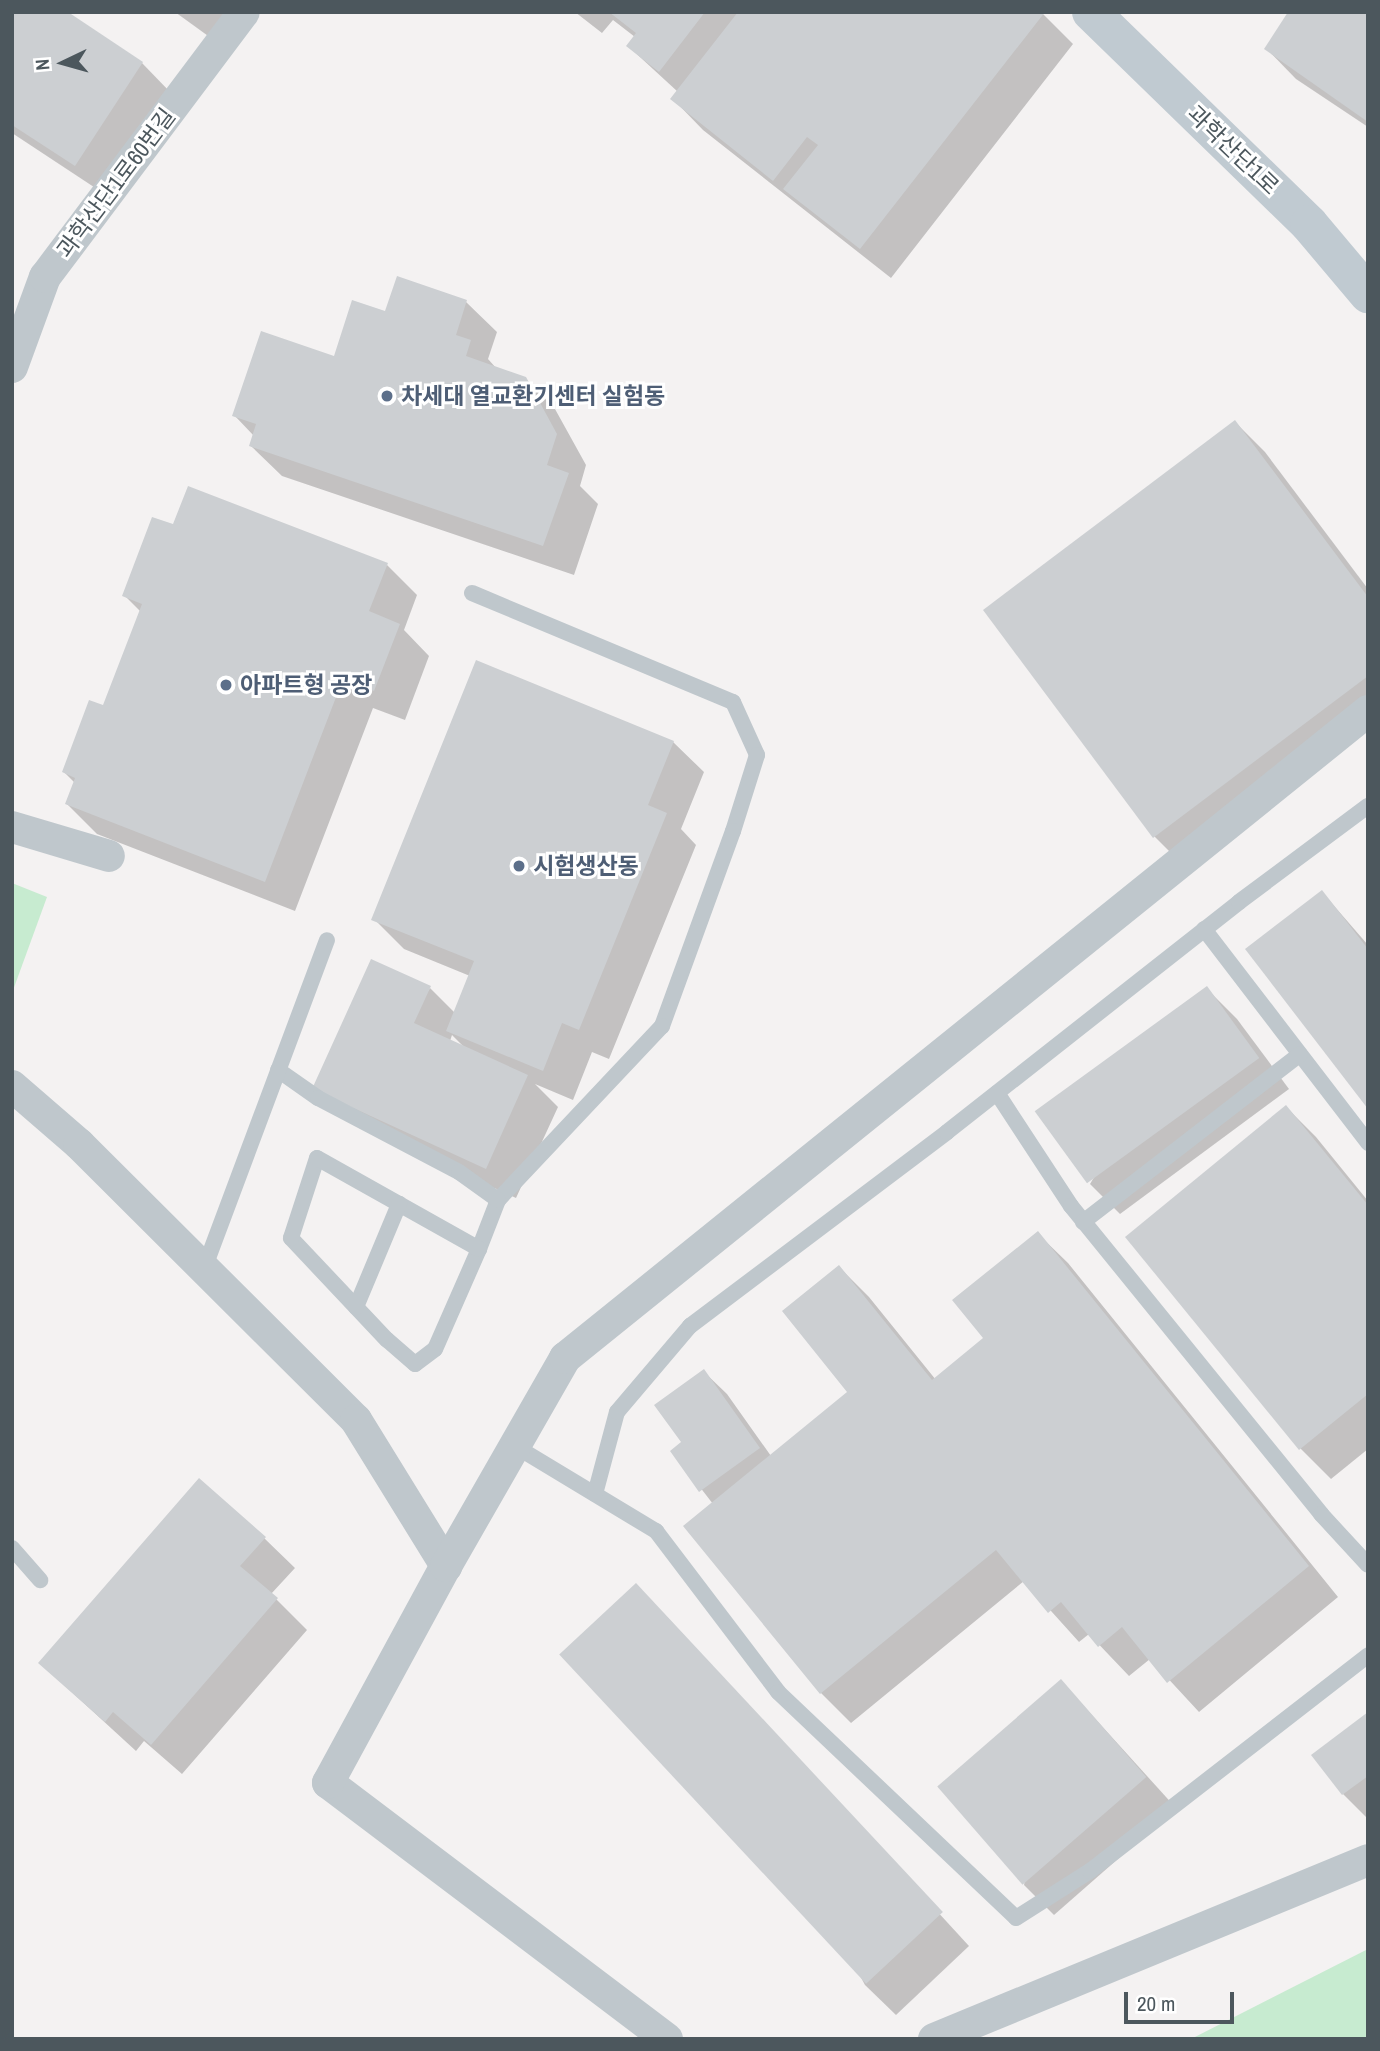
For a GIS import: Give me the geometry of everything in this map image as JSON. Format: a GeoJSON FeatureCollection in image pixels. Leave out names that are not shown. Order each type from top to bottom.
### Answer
{"type":"FeatureCollection","features":[{"type":"Feature","properties":{"kind":"main road","name":"과학산단1로"},"geometry":{"type":"LineString","coordinates":[[1091,12],[1309,224],[1368,294]]}},
{"type":"Feature","properties":{"kind":"street","name":"과학산단1로60번길"},"geometry":{"type":"LineString","coordinates":[[12,367],[44,277],[244,12]]}},
{"type":"Feature","properties":{"kind":"street"},"geometry":{"type":"LineString","coordinates":[[667,2039],[328,1783],[446,1566],[565,1358],[1368,711]]}},
{"type":"Feature","properties":{"kind":"street"},"geometry":{"type":"LineString","coordinates":[[12,827],[109,856]]}},
{"type":"Feature","properties":{"kind":"street"},"geometry":{"type":"LineString","coordinates":[[12,1086],[79,1144],[356,1420],[446,1566]]}},
{"type":"Feature","properties":{"kind":"street"},"geometry":{"type":"LineString","coordinates":[[934,2039],[1368,1860]]}},
{"type":"Feature","properties":{"kind":"lane"},"geometry":{"type":"LineString","coordinates":[[472,593],[733,702],[757,755],[733,831],[662,1026],[498,1200],[479,1249],[435,1349],[415,1364],[387,1340],[291,1238],[317,1158],[479,1249]]}},
{"type":"Feature","properties":{"kind":"lane"},"geometry":{"type":"LineString","coordinates":[[595,1494],[617,1412],[690,1326],[997,1093],[1204,929],[1368,806]]}},
{"type":"Feature","properties":{"kind":"lane"},"geometry":{"type":"LineString","coordinates":[[1204,929],[1368,1143]]}},
{"type":"Feature","properties":{"kind":"lane"},"geometry":{"type":"LineString","coordinates":[[204,1269],[327,940]]}},
{"type":"Feature","properties":{"kind":"lane"},"geometry":{"type":"LineString","coordinates":[[1083,1222],[1300,1054]]}},
{"type":"Feature","properties":{"kind":"lane"},"geometry":{"type":"LineString","coordinates":[[278,1070],[318,1098],[459,1172],[498,1200]]}},
{"type":"Feature","properties":{"kind":"lane"},"geometry":{"type":"LineString","coordinates":[[997,1093],[1083,1222],[1321,1514],[1368,1565]]}},
{"type":"Feature","properties":{"kind":"lane"},"geometry":{"type":"LineString","coordinates":[[356,1307],[400,1204]]}},
{"type":"Feature","properties":{"kind":"lane"},"geometry":{"type":"LineString","coordinates":[[515,1446],[656,1531],[778,1692],[1016,1918],[1090,1871],[1368,1655]]}},
{"type":"Feature","properties":{"kind":"lane"},"geometry":{"type":"LineString","coordinates":[[12,1548],[40,1580]]}},
{"type":"Feature","properties":{"kind":"green space"},"geometry":{"type":"Polygon","coordinates":[[[12,883],[47,897],[12,993],[12,883]]]}},
{"type":"Feature","properties":{"kind":"green space"},"geometry":{"type":"Polygon","coordinates":[[[1368,1949],[1368,2039],[1191,2039],[1368,1949]]]}},
{"type":"Feature","properties":{"kind":"building"},"geometry":{"type":"Polygon","coordinates":[[[12,12],[68,12],[143,62],[75,166],[12,125],[12,12]]]}},
{"type":"Feature","properties":{"kind":"building"},"geometry":{"type":"Polygon","coordinates":[[[609,12],[705,12],[659,72],[626,46],[636,33],[609,12]]]}},
{"type":"Feature","properties":{"kind":"building"},"geometry":{"type":"Polygon","coordinates":[[[738,12],[1045,12],[860,249],[783,189],[818,145],[807,137],[773,181],[670,99],[738,12]]]}},
{"type":"Feature","properties":{"kind":"building"},"geometry":{"type":"Polygon","coordinates":[[[1288,12],[1368,12],[1368,122],[1264,49],[1288,12]]]}},
{"type":"Feature","properties":{"kind":"building","name":"차세대 열교환기센터 실험동"},"geometry":{"type":"Polygon","coordinates":[[[397,276],[467,300],[456,335],[471,340],[466,356],[526,377],[557,434],[547,465],[569,473],[543,546],[249,446],[256,424],[232,416],[261,331],[334,356],[352,300],[385,311],[397,276]]]}},
{"type":"Feature","properties":{"kind":"building"},"geometry":{"type":"Polygon","coordinates":[[[1235,420],[1368,597],[1368,676],[1153,838],[983,610],[1235,420]]]}},
{"type":"Feature","properties":{"kind":"building","name":"아파트형 공장"},"geometry":{"type":"Polygon","coordinates":[[[188,486],[388,563],[369,611],[400,624],[374,691],[343,679],[265,882],[65,804],[75,778],[62,772],[89,700],[103,705],[142,604],[122,596],[152,517],[173,524],[188,486]]]}},
{"type":"Feature","properties":{"kind":"building","name":"시험생산동"},"geometry":{"type":"Polygon","coordinates":[[[476,660],[674,741],[648,805],[667,813],[579,1030],[562,1023],[543,1071],[446,1031],[474,961],[371,920],[476,660]]]}},
{"type":"Feature","properties":{"kind":"building"},"geometry":{"type":"Polygon","coordinates":[[[1322,890],[1368,949],[1368,1109],[1245,949],[1322,890]]]}},
{"type":"Feature","properties":{"kind":"building"},"geometry":{"type":"Polygon","coordinates":[[[371,959],[431,986],[414,1023],[528,1075],[486,1169],[312,1089],[371,959]]]}},
{"type":"Feature","properties":{"kind":"building"},"geometry":{"type":"Polygon","coordinates":[[[1207,986],[1259,1058],[1087,1183],[1035,1111],[1207,986]]]}},
{"type":"Feature","properties":{"kind":"building"},"geometry":{"type":"Polygon","coordinates":[[[1286,1105],[1368,1205],[1368,1394],[1299,1450],[1125,1237],[1286,1105]]]}},
{"type":"Feature","properties":{"kind":"building"},"geometry":{"type":"Polygon","coordinates":[[[1038,1231],[1309,1566],[1167,1683],[1122,1627],[1098,1647],[1061,1602],[1048,1613],[996,1550],[820,1694],[683,1526],[847,1392],[782,1311],[839,1265],[932,1380],[983,1338],[952,1300],[1038,1231]]]}},
{"type":"Feature","properties":{"kind":"building"},"geometry":{"type":"Polygon","coordinates":[[[704,1369],[760,1448],[699,1492],[670,1451],[681,1442],[654,1405],[704,1369]]]}},
{"type":"Feature","properties":{"kind":"building"},"geometry":{"type":"Polygon","coordinates":[[[199,1478],[266,1537],[240,1566],[278,1598],[151,1745],[113,1712],[105,1722],[38,1663],[199,1478]]]}},
{"type":"Feature","properties":{"kind":"building"},"geometry":{"type":"Polygon","coordinates":[[[636,1583],[943,1912],[866,1984],[559,1655],[636,1583]]]}},
{"type":"Feature","properties":{"kind":"building"},"geometry":{"type":"Polygon","coordinates":[[[1061,1679],[1146,1777],[1023,1885],[937,1787],[1061,1679]]]}},
{"type":"Feature","properties":{"kind":"building"},"geometry":{"type":"Polygon","coordinates":[[[1368,1712],[1368,1776],[1342,1795],[1311,1755],[1368,1712]]]}},
{"type":"Feature","properties":{"kind":"place","name":"차세대 열교환기센터 실험동"},"geometry":{"type":"Point","coordinates":[387,396]}},
{"type":"Feature","properties":{"kind":"place","name":"아파트형 공장"},"geometry":{"type":"Point","coordinates":[226,685]}},
{"type":"Feature","properties":{"kind":"place","name":"시험생산동"},"geometry":{"type":"Point","coordinates":[519,866]}}]}
